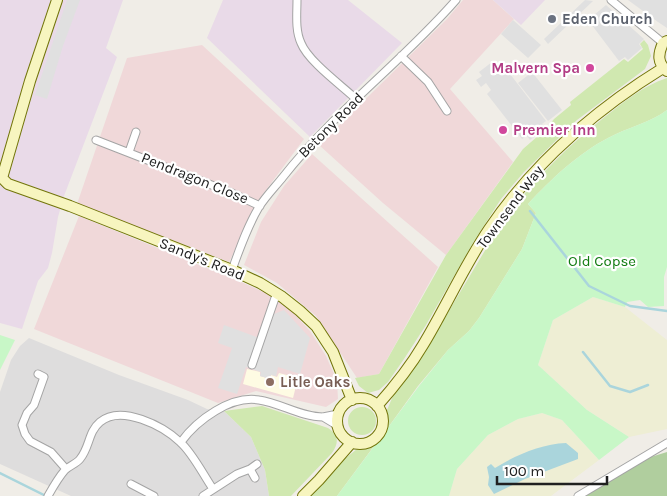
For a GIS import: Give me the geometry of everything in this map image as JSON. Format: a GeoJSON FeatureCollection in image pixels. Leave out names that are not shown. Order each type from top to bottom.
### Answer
{"type":"FeatureCollection","features":[{"type":"Feature","properties":{"kind":"main road"},"geometry":{"type":"LineString","coordinates":[[1,178],[57,0]]}},
{"type":"Feature","properties":{"kind":"main road","name":"Townsend Way"},"geometry":{"type":"LineString","coordinates":[[377,406],[422,346],[488,230],[527,179],[561,145],[598,114],[665,69],[658,57],[665,42]]}},
{"type":"Feature","properties":{"kind":"main road","name":"Sandy's Road"},"geometry":{"type":"LineString","coordinates":[[1,178],[8,184],[70,206],[232,270],[260,283],[281,296],[300,311],[318,331],[332,352],[352,400]]}},
{"type":"Feature","properties":{"kind":"main road"},"geometry":{"type":"LineString","coordinates":[[361,398],[370,400],[381,412],[382,427],[374,440],[359,444],[343,436],[338,426],[338,414],[344,405],[352,400],[361,398]]}},
{"type":"Feature","properties":{"kind":"main road"},"geometry":{"type":"LineString","coordinates":[[303,496],[327,472],[352,442]]}},
{"type":"Feature","properties":{"kind":"street"},"geometry":{"type":"LineString","coordinates":[[297,0],[297,30],[301,43],[308,54],[356,99]]}},
{"type":"Feature","properties":{"kind":"street","name":"Betony Road"},"geometry":{"type":"LineString","coordinates":[[232,270],[246,232],[260,206],[311,142],[456,0]]}},
{"type":"Feature","properties":{"kind":"street"},"geometry":{"type":"LineString","coordinates":[[611,0],[665,42]]}},
{"type":"Feature","properties":{"kind":"street"},"geometry":{"type":"LineString","coordinates":[[400,56],[428,82],[447,111]]}},
{"type":"Feature","properties":{"kind":"street","name":"Pendragon Close"},"geometry":{"type":"LineString","coordinates":[[129,152],[136,132]]}},
{"type":"Feature","properties":{"kind":"street","name":"Pendragon Close"},"geometry":{"type":"LineString","coordinates":[[96,140],[260,206]]}},
{"type":"Feature","properties":{"kind":"street"},"geometry":{"type":"LineString","coordinates":[[252,365],[275,298],[281,296]]}},
{"type":"Feature","properties":{"kind":"street"},"geometry":{"type":"LineString","coordinates":[[44,376],[34,405],[27,413],[22,424],[25,434],[30,441],[51,452],[66,469]]}},
{"type":"Feature","properties":{"kind":"street"},"geometry":{"type":"LineString","coordinates":[[181,442],[196,425],[218,409],[243,401],[260,400],[323,416],[338,414]]}},
{"type":"Feature","properties":{"kind":"street"},"geometry":{"type":"LineString","coordinates":[[49,494],[66,469],[80,460],[87,447],[89,437],[99,423],[106,417],[115,415],[134,416],[181,442],[213,489]]}},
{"type":"Feature","properties":{"kind":"street"},"geometry":{"type":"LineString","coordinates":[[323,416],[338,426]]}},
{"type":"Feature","properties":{"kind":"street"},"geometry":{"type":"LineString","coordinates":[[578,496],[667,443]]}},
{"type":"Feature","properties":{"kind":"street"},"geometry":{"type":"LineString","coordinates":[[204,496],[237,474],[257,464]]}},
{"type":"Feature","properties":{"kind":"street"},"geometry":{"type":"LineString","coordinates":[[250,469],[255,478]]}},
{"type":"Feature","properties":{"kind":"street"},"geometry":{"type":"LineString","coordinates":[[130,484],[138,493],[154,496]]}},
{"type":"Feature","properties":{"kind":"shaded area"},"geometry":{"type":"Polygon","coordinates":[[[0,0],[123,0],[106,48],[117,57],[64,196],[48,268],[38,281],[22,329],[0,323],[0,0]]]}},
{"type":"Feature","properties":{"kind":"shaded area"},"geometry":{"type":"Polygon","coordinates":[[[67,0],[80,0],[63,46],[47,99],[35,95],[67,0]]]}},
{"type":"Feature","properties":{"kind":"shaded area"},"geometry":{"type":"Polygon","coordinates":[[[223,0],[348,0],[402,43],[310,137],[207,38],[223,0]]]}},
{"type":"Feature","properties":{"kind":"shaded area"},"geometry":{"type":"Polygon","coordinates":[[[463,0],[493,0],[514,19],[450,89],[513,162],[446,255],[383,203],[319,145],[447,19],[463,0]]]}},
{"type":"Feature","properties":{"kind":"shaded area"},"geometry":{"type":"Polygon","coordinates":[[[493,0],[545,0],[521,25],[493,0]]]}},
{"type":"Feature","properties":{"kind":"shaded area"},"geometry":{"type":"Polygon","coordinates":[[[585,0],[593,1],[548,44],[544,39],[585,0]]]}},
{"type":"Feature","properties":{"kind":"shaded area"},"geometry":{"type":"Polygon","coordinates":[[[628,0],[667,0],[667,28],[658,22],[628,0]]]}},
{"type":"Feature","properties":{"kind":"shaded area"},"geometry":{"type":"Polygon","coordinates":[[[606,5],[644,39],[639,44],[642,48],[628,60],[625,57],[619,61],[588,20],[606,5]]]}},
{"type":"Feature","properties":{"kind":"shaded area"},"geometry":{"type":"Polygon","coordinates":[[[513,20],[541,45],[528,58],[501,34],[513,20]]]}},
{"type":"Feature","properties":{"kind":"shaded area"},"geometry":{"type":"Polygon","coordinates":[[[202,45],[304,139],[263,194],[229,262],[77,204],[127,58],[202,45]]]}},
{"type":"Feature","properties":{"kind":"shaded area"},"geometry":{"type":"Polygon","coordinates":[[[492,62],[500,69],[504,66],[546,121],[542,124],[545,129],[530,140],[527,136],[522,139],[487,94],[491,90],[486,83],[481,87],[476,80],[482,76],[479,72],[492,62]]]}},
{"type":"Feature","properties":{"kind":"shaded area"},"geometry":{"type":"Polygon","coordinates":[[[532,72],[562,110],[548,121],[518,83],[532,72]]]}},
{"type":"Feature","properties":{"kind":"shaded area"},"geometry":{"type":"Polygon","coordinates":[[[312,154],[438,267],[379,374],[357,378],[316,316],[277,283],[244,265],[261,222],[284,186],[312,154]]]}},
{"type":"Feature","properties":{"kind":"shaded area"},"geometry":{"type":"Polygon","coordinates":[[[79,216],[282,300],[310,331],[326,356],[337,381],[338,399],[326,407],[256,391],[218,403],[34,329],[79,216]]]}},
{"type":"Feature","properties":{"kind":"shaded area"},"geometry":{"type":"Polygon","coordinates":[[[284,310],[310,338],[300,374],[278,367],[276,376],[271,375],[270,379],[260,376],[261,372],[246,367],[237,394],[218,388],[232,348],[218,343],[224,325],[265,340],[274,314],[284,310]]]}},
{"type":"Feature","properties":{"kind":"shaded area"},"geometry":{"type":"Polygon","coordinates":[[[29,338],[207,409],[224,411],[251,437],[265,470],[269,496],[71,496],[0,464],[0,392],[11,360],[20,346],[29,338]]]}},
{"type":"Feature","properties":{"kind":"shaded area","name":"Litle Oaks"},"geometry":{"type":"Polygon","coordinates":[[[247,369],[260,372],[260,376],[270,379],[271,375],[277,377],[279,373],[298,378],[293,398],[243,384],[247,369]]]}},
{"type":"Feature","properties":{"kind":"green space"},"geometry":{"type":"Polygon","coordinates":[[[644,40],[648,45],[651,56],[645,69],[577,120],[524,172],[501,199],[474,241],[426,325],[388,382],[379,390],[368,393],[359,386],[355,378],[379,374],[446,255],[523,149],[571,105],[570,102],[624,59],[628,62],[643,49],[640,44],[644,40]]]}},
{"type":"Feature","properties":{"kind":"green space"},"geometry":{"type":"Polygon","coordinates":[[[667,78],[667,110],[654,118],[608,138],[586,151],[546,185],[528,204],[536,213],[522,249],[479,318],[469,331],[448,350],[418,386],[387,429],[387,410],[393,396],[425,351],[502,222],[513,207],[550,166],[591,128],[635,94],[667,78]]]}},
{"type":"Feature","properties":{"kind":"green space","name":"Old Copse"},"geometry":{"type":"Polygon","coordinates":[[[667,110],[667,267],[664,277],[664,306],[648,307],[640,300],[627,302],[625,307],[593,297],[553,320],[538,365],[587,410],[629,437],[599,460],[562,420],[542,413],[518,419],[488,435],[457,469],[449,496],[337,496],[419,386],[448,350],[469,331],[479,318],[522,249],[536,213],[528,204],[546,185],[586,151],[608,138],[654,118],[667,110]]]}},
{"type":"Feature","properties":{"kind":"green space"},"geometry":{"type":"Polygon","coordinates":[[[593,297],[625,307],[667,340],[667,429],[629,437],[587,410],[538,365],[553,320],[593,297]]]}},
{"type":"Feature","properties":{"kind":"green space"},"geometry":{"type":"Polygon","coordinates":[[[0,335],[15,340],[0,370],[0,335]]]}},
{"type":"Feature","properties":{"kind":"green space"},"geometry":{"type":"Polygon","coordinates":[[[262,406],[328,428],[337,439],[332,453],[291,496],[269,496],[265,470],[251,437],[224,411],[262,406]]]}},
{"type":"Feature","properties":{"kind":"green space"},"geometry":{"type":"Polygon","coordinates":[[[362,407],[372,411],[376,421],[372,431],[362,435],[352,431],[348,421],[352,411],[362,407]]]}},
{"type":"Feature","properties":{"kind":"green space"},"geometry":{"type":"Polygon","coordinates":[[[542,413],[562,420],[599,460],[551,496],[449,496],[457,469],[488,435],[518,419],[542,413]]]}},
{"type":"Feature","properties":{"kind":"green space"},"geometry":{"type":"Polygon","coordinates":[[[376,441],[337,496],[308,496],[342,461],[357,449],[376,441]]]}},
{"type":"Feature","properties":{"kind":"green space"},"geometry":{"type":"Polygon","coordinates":[[[667,452],[667,496],[586,496],[641,460],[667,452]]]}},
{"type":"Feature","properties":{"kind":"water"},"geometry":{"type":"Polygon","coordinates":[[[566,443],[578,453],[578,459],[525,479],[494,494],[488,485],[487,467],[491,464],[495,468],[529,451],[566,443]]]}},
{"type":"Feature","properties":{"kind":"waterway"},"geometry":{"type":"LineString","coordinates":[[530,211],[589,286],[630,306],[667,311]]}},
{"type":"Feature","properties":{"kind":"waterway"},"geometry":{"type":"LineString","coordinates":[[583,352],[610,386],[630,392],[648,385]]}},
{"type":"Feature","properties":{"kind":"waterway"},"geometry":{"type":"LineString","coordinates":[[0,473],[46,496]]}},
{"type":"Feature","properties":{"kind":"place","name":"Eden Church"},"geometry":{"type":"Point","coordinates":[552,19]}},
{"type":"Feature","properties":{"kind":"place","name":"Malvern Spa"},"geometry":{"type":"Point","coordinates":[590,68]}},
{"type":"Feature","properties":{"kind":"place","name":"Premier Inn"},"geometry":{"type":"Point","coordinates":[503,130]}},
{"type":"Feature","properties":{"kind":"place","name":"Litle Oaks"},"geometry":{"type":"Point","coordinates":[270,382]}}]}
